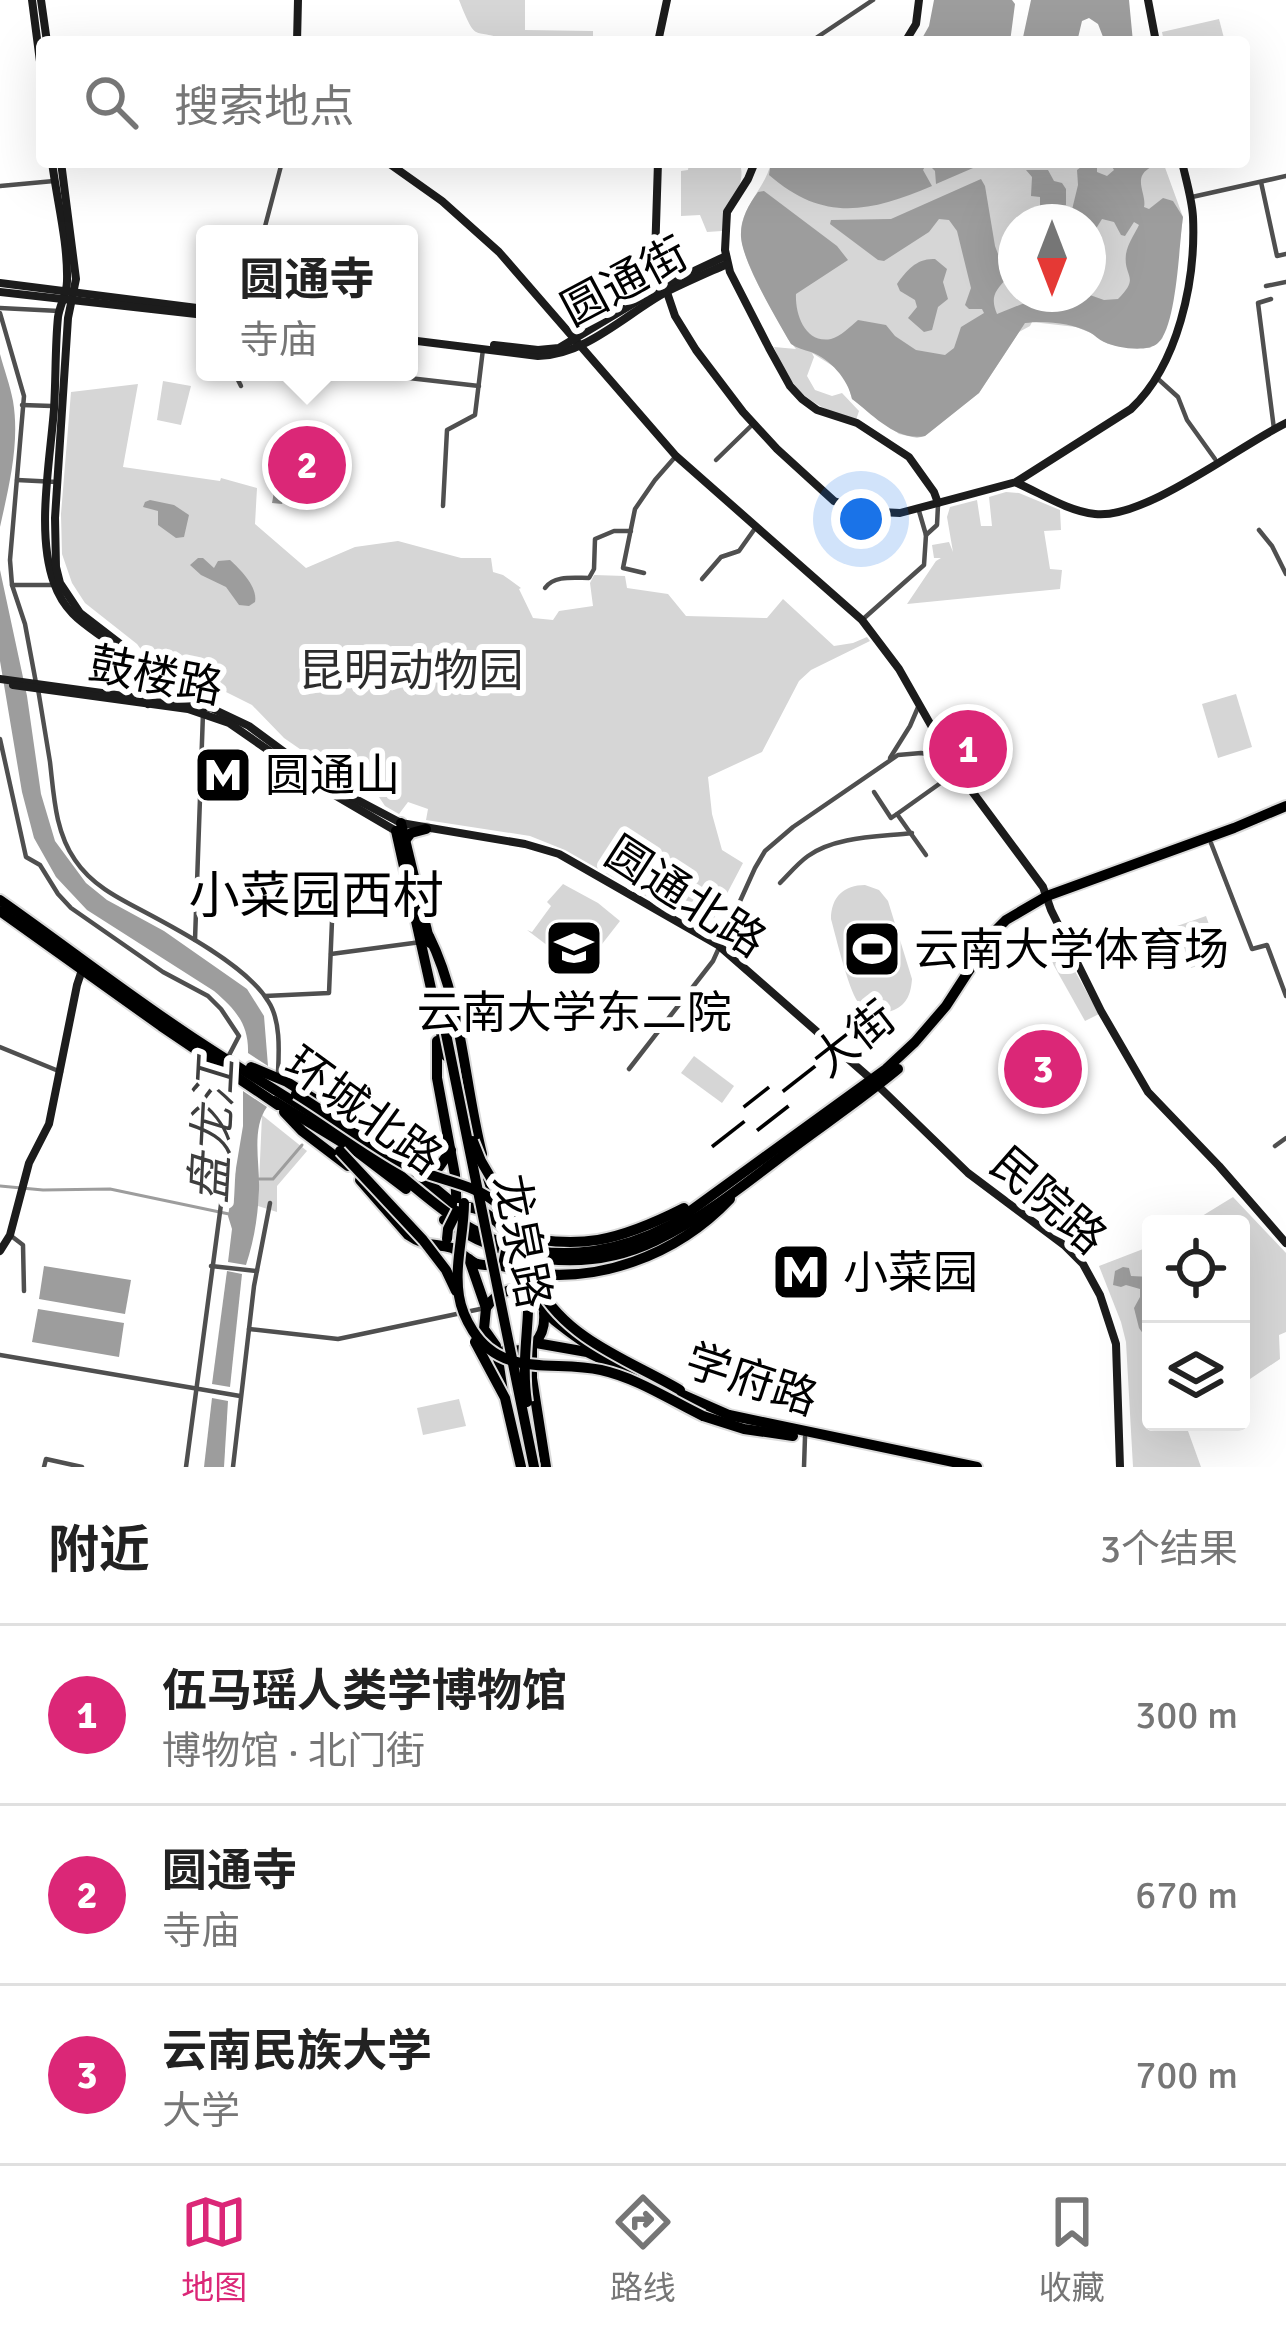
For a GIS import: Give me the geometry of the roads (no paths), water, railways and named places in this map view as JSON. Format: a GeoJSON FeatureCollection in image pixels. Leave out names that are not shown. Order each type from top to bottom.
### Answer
{"type":"FeatureCollection","features":[{"type":"Feature","properties":{"kind":"main road"},"geometry":{"type":"LineString","coordinates":[[37,0],[46,36]]}},
{"type":"Feature","properties":{"kind":"main road"},"geometry":{"type":"LineString","coordinates":[[37,0],[39,36]]}},
{"type":"Feature","properties":{"kind":"main road"},"geometry":{"type":"LineString","coordinates":[[297,36],[298,0]]}},
{"type":"Feature","properties":{"kind":"main road"},"geometry":{"type":"LineString","coordinates":[[662,36],[669,0]]}},
{"type":"Feature","properties":{"kind":"main road"},"geometry":{"type":"LineString","coordinates":[[909,36],[916,25],[919,0]]}},
{"type":"Feature","properties":{"kind":"main road"},"geometry":{"type":"LineString","coordinates":[[1148,0],[1155,36]]}},
{"type":"Feature","properties":{"kind":"main road"},"geometry":{"type":"LineString","coordinates":[[56,168],[69,295],[47,547],[54,585],[63,603],[130,663],[147,700]]}},
{"type":"Feature","properties":{"kind":"main road"},"geometry":{"type":"LineString","coordinates":[[58,168],[76,279],[59,311],[53,546],[60,583],[80,613],[138,663],[147,700]]}},
{"type":"Feature","properties":{"kind":"main road"},"geometry":{"type":"LineString","coordinates":[[395,168],[442,201],[499,252],[676,455],[862,620],[899,669],[957,771],[1043,887],[1111,1029],[1148,1092],[1286,1243]]}},
{"type":"Feature","properties":{"kind":"main road"},"geometry":{"type":"LineString","coordinates":[[656,168],[656,257],[663,290],[682,336],[752,425],[834,501],[881,514],[920,511],[1023,481],[1131,409],[1157,378],[1185,302],[1193,233],[1183,168]]}},
{"type":"Feature","properties":{"kind":"main road"},"geometry":{"type":"LineString","coordinates":[[748,168],[726,215],[726,260],[794,392],[818,410],[857,422],[909,457],[938,503]]}},
{"type":"Feature","properties":{"kind":"main road","name":"圆通街"},"geometry":{"type":"LineString","coordinates":[[418,338],[550,356],[663,290],[726,260]]}},
{"type":"Feature","properties":{"kind":"main road"},"geometry":{"type":"LineString","coordinates":[[0,288],[196,311]]}},
{"type":"Feature","properties":{"kind":"main road"},"geometry":{"type":"LineString","coordinates":[[1023,481],[1091,511],[1116,512],[1286,421]]}},
{"type":"Feature","properties":{"kind":"main road"},"geometry":{"type":"LineString","coordinates":[[1023,481],[1069,507],[1116,515],[1149,502],[1274,427]]}},
{"type":"Feature","properties":{"kind":"main road","name":"鼓楼路"},"geometry":{"type":"LineString","coordinates":[[0,681],[199,705],[232,716],[400,834]]}},
{"type":"Feature","properties":{"kind":"main road","name":"鼓楼路"},"geometry":{"type":"LineString","coordinates":[[147,700],[203,713],[246,733],[326,790],[400,834]]}},
{"type":"Feature","properties":{"kind":"main road","name":"一二一大街"},"geometry":{"type":"LineString","coordinates":[[511,1255],[564,1242],[614,1238],[649,1226],[718,1189],[911,1057],[950,1012],[991,946],[1047,899],[1286,809]]}},
{"type":"Feature","properties":{"kind":"main road","name":"一二一大街"},"geometry":{"type":"LineString","coordinates":[[1047,899],[1211,842],[1286,809]]}},
{"type":"Feature","properties":{"kind":"main road"},"geometry":{"type":"LineString","coordinates":[[426,829],[400,834],[441,1024],[463,1180],[459,1297]]}},
{"type":"Feature","properties":{"kind":"main road","name":"圆通北路"},"geometry":{"type":"LineString","coordinates":[[426,829],[559,854],[718,945],[874,1082]]}},
{"type":"Feature","properties":{"kind":"main road","name":"环城北路"},"geometry":{"type":"LineString","coordinates":[[0,900],[161,1026],[269,1077],[380,1158],[441,1210],[511,1255]]}},
{"type":"Feature","properties":{"kind":"main road","name":"环城北路"},"geometry":{"type":"LineString","coordinates":[[0,911],[84,965]]}},
{"type":"Feature","properties":{"kind":"main road"},"geometry":{"type":"LineString","coordinates":[[425,939],[443,994],[476,1151],[508,1205],[511,1255],[499,1293],[486,1308]]}},
{"type":"Feature","properties":{"kind":"main road"},"geometry":{"type":"LineString","coordinates":[[425,939],[438,954],[448,986],[475,1124],[511,1255],[530,1305],[524,1383],[530,1467]]}},
{"type":"Feature","properties":{"kind":"main road"},"geometry":{"type":"LineString","coordinates":[[0,1251],[49,1124],[84,965]]}},
{"type":"Feature","properties":{"kind":"main road"},"geometry":{"type":"LineString","coordinates":[[441,1024],[437,1078],[458,1209],[448,1229],[449,1243],[478,1264],[511,1255]]}},
{"type":"Feature","properties":{"kind":"main road","name":"龙泉路"},"geometry":{"type":"LineString","coordinates":[[441,1024],[530,1467]]}},
{"type":"Feature","properties":{"kind":"main road","name":"龙泉路"},"geometry":{"type":"LineString","coordinates":[[443,1057],[530,1467]]}},
{"type":"Feature","properties":{"kind":"main road"},"geometry":{"type":"LineString","coordinates":[[236,1065],[302,1131],[355,1173],[408,1235],[431,1246],[449,1243]]}},
{"type":"Feature","properties":{"kind":"main road"},"geometry":{"type":"LineString","coordinates":[[269,1077],[408,1166],[485,1194],[502,1207],[511,1255]]}},
{"type":"Feature","properties":{"kind":"main road"},"geometry":{"type":"LineString","coordinates":[[269,1077],[429,1168],[443,1164],[451,1150]]}},
{"type":"Feature","properties":{"kind":"main road","name":"一二一大街"},"geometry":{"type":"LineString","coordinates":[[511,1255],[572,1261],[628,1252],[654,1242],[745,1184],[874,1082]]}},
{"type":"Feature","properties":{"kind":"main road","name":"民院路"},"geometry":{"type":"LineString","coordinates":[[874,1082],[981,1184],[1083,1264],[1110,1325],[1118,1359],[1120,1467]]}},
{"type":"Feature","properties":{"kind":"main road"},"geometry":{"type":"LineString","coordinates":[[274,1102],[340,1151],[446,1270],[505,1398],[530,1467]]}},
{"type":"Feature","properties":{"kind":"main road","name":"环城北路"},"geometry":{"type":"LineString","coordinates":[[274,1102],[356,1151],[459,1231],[511,1255]]}},
{"type":"Feature","properties":{"kind":"main road"},"geometry":{"type":"LineString","coordinates":[[384,1143],[458,1209],[471,1207],[491,1216],[511,1255]]}},
{"type":"Feature","properties":{"kind":"main road","name":"学府路"},"geometry":{"type":"LineString","coordinates":[[511,1255],[548,1315],[587,1345],[694,1401],[729,1415],[977,1467]]}},
{"type":"Feature","properties":{"kind":"main road","name":"学府路"},"geometry":{"type":"LineString","coordinates":[[511,1255],[550,1305],[594,1344],[729,1415]]}},
{"type":"Feature","properties":{"kind":"main road"},"geometry":{"type":"LineString","coordinates":[[469,1259],[486,1308],[484,1329],[496,1346],[530,1467]]}},
{"type":"Feature","properties":{"kind":"main road"},"geometry":{"type":"LineString","coordinates":[[530,1467],[537,1416],[534,1344],[544,1325],[542,1307]]}},
{"type":"Feature","properties":{"kind":"main road"},"geometry":{"type":"LineString","coordinates":[[467,1322],[490,1351],[519,1365],[601,1370],[703,1416],[744,1429],[805,1438]]}},
{"type":"Feature","properties":{"kind":"main road","name":"学府路"},"geometry":{"type":"LineString","coordinates":[[496,1346],[514,1351],[534,1344],[587,1352],[728,1419],[950,1467]]}},
{"type":"Feature","properties":{"kind":"street"},"geometry":{"type":"LineString","coordinates":[[818,36],[868,1]]}},
{"type":"Feature","properties":{"kind":"street"},"geometry":{"type":"LineString","coordinates":[[264,225],[280,168]]}},
{"type":"Feature","properties":{"kind":"street"},"geometry":{"type":"LineString","coordinates":[[1190,198],[1286,176]]}},
{"type":"Feature","properties":{"kind":"street"},"geometry":{"type":"LineString","coordinates":[[0,186],[54,181]]}},
{"type":"Feature","properties":{"kind":"street"},"geometry":{"type":"LineString","coordinates":[[1261,182],[1276,256],[1286,254]]}},
{"type":"Feature","properties":{"kind":"street"},"geometry":{"type":"LineString","coordinates":[[1266,286],[1286,282]]}},
{"type":"Feature","properties":{"kind":"street"},"geometry":{"type":"LineString","coordinates":[[1271,299],[1258,303],[1274,427]]}},
{"type":"Feature","properties":{"kind":"street"},"geometry":{"type":"LineString","coordinates":[[59,311],[0,310],[24,396],[11,533],[12,585],[25,624],[57,816],[68,848],[89,878],[195,940],[265,996],[274,1014],[278,1046],[269,1077]]}},
{"type":"Feature","properties":{"kind":"street"},"geometry":{"type":"LineString","coordinates":[[443,506],[447,430],[475,415],[484,346]]}},
{"type":"Feature","properties":{"kind":"street"},"geometry":{"type":"LineString","coordinates":[[1157,378],[1178,397],[1187,420],[1215,459]]}},
{"type":"Feature","properties":{"kind":"street"},"geometry":{"type":"LineString","coordinates":[[418,380],[479,386]]}},
{"type":"Feature","properties":{"kind":"street"},"geometry":{"type":"LineString","coordinates":[[239,381],[242,386]]}},
{"type":"Feature","properties":{"kind":"street"},"geometry":{"type":"LineString","coordinates":[[22,405],[54,406]]}},
{"type":"Feature","properties":{"kind":"street"},"geometry":{"type":"LineString","coordinates":[[716,460],[752,425]]}},
{"type":"Feature","properties":{"kind":"street"},"geometry":{"type":"LineString","coordinates":[[644,573],[623,568],[635,509],[676,455]]}},
{"type":"Feature","properties":{"kind":"street"},"geometry":{"type":"LineString","coordinates":[[17,480],[52,482]]}},
{"type":"Feature","properties":{"kind":"street"},"geometry":{"type":"LineString","coordinates":[[926,535],[937,525],[938,503]]}},
{"type":"Feature","properties":{"kind":"street"},"geometry":{"type":"LineString","coordinates":[[862,620],[926,561],[920,511]]}},
{"type":"Feature","properties":{"kind":"street"},"geometry":{"type":"LineString","coordinates":[[702,579],[721,556],[739,551],[756,527]]}},
{"type":"Feature","properties":{"kind":"street"},"geometry":{"type":"LineString","coordinates":[[545,588],[557,579],[589,578],[595,538],[631,530]]}},
{"type":"Feature","properties":{"kind":"street"},"geometry":{"type":"LineString","coordinates":[[1259,530],[1286,574]]}},
{"type":"Feature","properties":{"kind":"street"},"geometry":{"type":"LineString","coordinates":[[12,585],[54,585]]}},
{"type":"Feature","properties":{"kind":"street"},"geometry":{"type":"LineString","coordinates":[[886,762],[920,704]]}},
{"type":"Feature","properties":{"kind":"street"},"geometry":{"type":"LineString","coordinates":[[195,940],[203,713]]}},
{"type":"Feature","properties":{"kind":"street"},"geometry":{"type":"LineString","coordinates":[[0,739],[26,857],[40,865],[71,908],[163,972],[208,996],[239,1036],[229,1083],[220,1214],[186,1467]]}},
{"type":"Feature","properties":{"kind":"street"},"geometry":{"type":"LineString","coordinates":[[629,1069],[713,961],[765,851],[886,762],[909,753],[949,758]]}},
{"type":"Feature","properties":{"kind":"street"},"geometry":{"type":"LineString","coordinates":[[874,792],[891,818],[957,771]]}},
{"type":"Feature","properties":{"kind":"street"},"geometry":{"type":"LineString","coordinates":[[897,814],[926,855]]}},
{"type":"Feature","properties":{"kind":"street"},"geometry":{"type":"LineString","coordinates":[[780,883],[807,856],[823,848],[911,833]]}},
{"type":"Feature","properties":{"kind":"street"},"geometry":{"type":"LineString","coordinates":[[1211,842],[1252,949],[1267,945],[1286,996]]}},
{"type":"Feature","properties":{"kind":"street"},"geometry":{"type":"LineString","coordinates":[[265,996],[329,993],[332,921]]}},
{"type":"Feature","properties":{"kind":"street"},"geometry":{"type":"LineString","coordinates":[[330,954],[425,939]]}},
{"type":"Feature","properties":{"kind":"street"},"geometry":{"type":"LineString","coordinates":[[0,1047],[61,1072]]}},
{"type":"Feature","properties":{"kind":"street"},"geometry":{"type":"LineString","coordinates":[[1275,1146],[1286,1138]]}},
{"type":"Feature","properties":{"kind":"street"},"geometry":{"type":"LineString","coordinates":[[233,1467],[270,1203]]}},
{"type":"Feature","properties":{"kind":"street"},"geometry":{"type":"LineString","coordinates":[[5,1234],[23,1245],[24,1291]]}},
{"type":"Feature","properties":{"kind":"street"},"geometry":{"type":"LineString","coordinates":[[212,1266],[257,1271]]}},
{"type":"Feature","properties":{"kind":"street"},"geometry":{"type":"LineString","coordinates":[[249,1330],[349,1338],[486,1308]]}},
{"type":"Feature","properties":{"kind":"street"},"geometry":{"type":"LineString","coordinates":[[0,1355],[241,1396]]}},
{"type":"Feature","properties":{"kind":"street"},"geometry":{"type":"LineString","coordinates":[[803,1467],[805,1438]]}},
{"type":"Feature","properties":{"kind":"street"},"geometry":{"type":"LineString","coordinates":[[44,1467],[46,1459],[82,1467]]}},
{"type":"Feature","properties":{"kind":"waterway","name":"盘龙江"},"geometry":{"type":"LineString","coordinates":[[259,1179],[273,1179],[302,1145]]}},
{"type":"Feature","properties":{"kind":"waterway","name":"盘龙江"},"geometry":{"type":"LineString","coordinates":[[0,1186],[110,1189],[229,1214]]}},
{"type":"Feature","properties":{"kind":"place","name":"圆通寺"},"geometry":{"type":"Point","coordinates":[307,465]}},
{"type":"Feature","properties":{"kind":"place","name":"伍马瑶人类学博物馆"},"geometry":{"type":"Point","coordinates":[968,749]}},
{"type":"Feature","properties":{"kind":"place","name":"圆通山"},"geometry":{"type":"Point","coordinates":[223,775]}},
{"type":"Feature","properties":{"kind":"place","name":"云南大学东二院"},"geometry":{"type":"Point","coordinates":[574,948]}},
{"type":"Feature","properties":{"kind":"place","name":"云南大学体育场"},"geometry":{"type":"Point","coordinates":[872,949]}},
{"type":"Feature","properties":{"kind":"place","name":"云南民族大学"},"geometry":{"type":"Point","coordinates":[1043,1069]}},
{"type":"Feature","properties":{"kind":"place","name":"小菜园"},"geometry":{"type":"Point","coordinates":[801,1272]}},
{"type":"Feature","properties":{"kind":"district","name":"小菜园西村"},"geometry":{"type":"Point","coordinates":[316,895]}},
{"type":"Feature","properties":{"kind":"park label","name":"昆明动物园"},"geometry":{"type":"Point","coordinates":[411,670]}}]}
